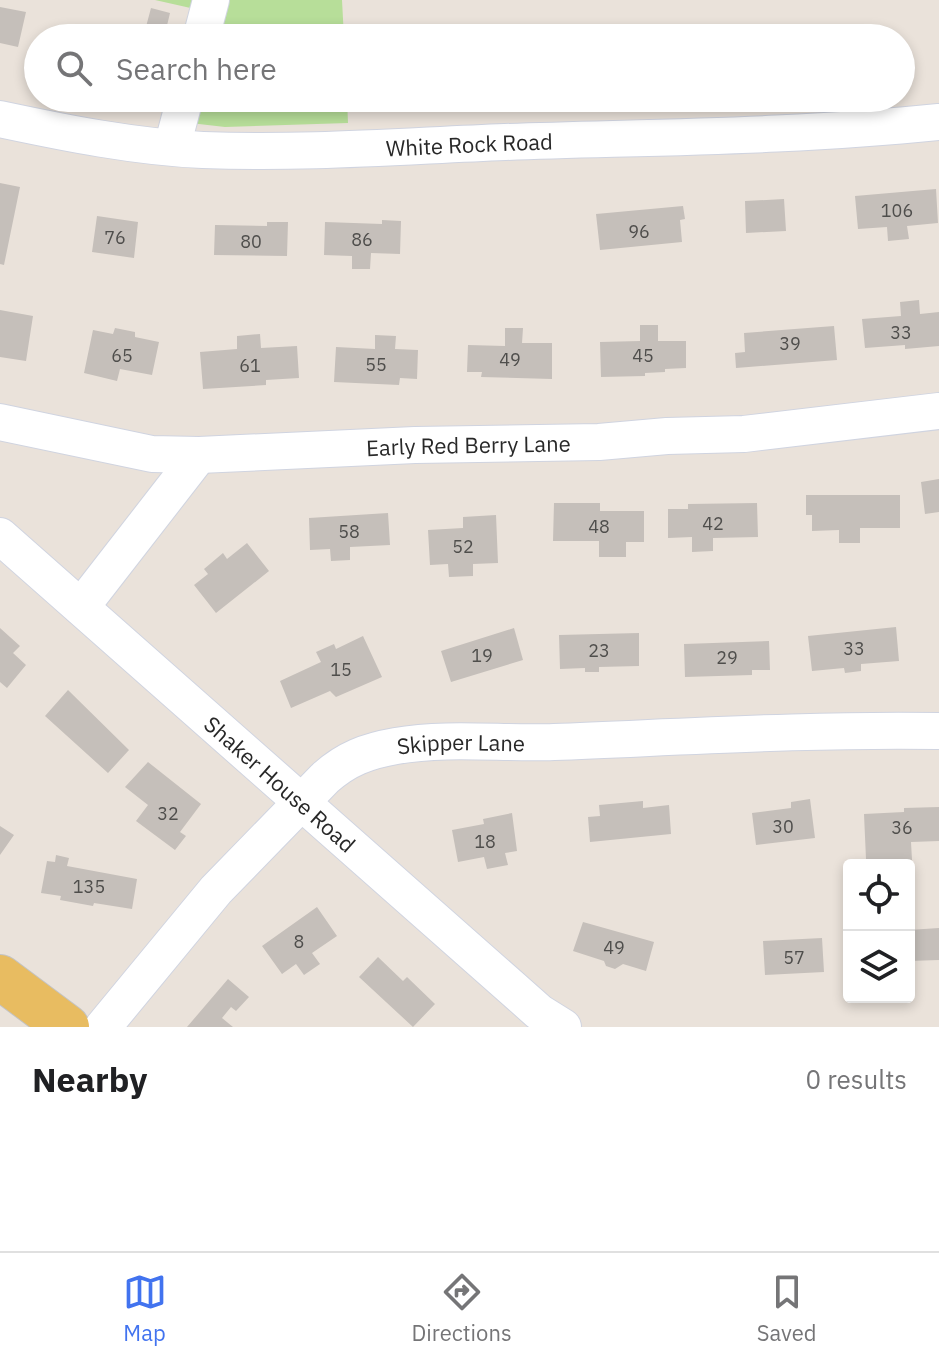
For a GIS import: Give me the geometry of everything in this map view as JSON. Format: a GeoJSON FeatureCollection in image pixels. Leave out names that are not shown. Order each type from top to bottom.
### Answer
{"type":"FeatureCollection","features":[{"type":"Feature","properties":{"kind":"main road"},"geometry":{"type":"LineString","coordinates":[[1,979],[67,1027]]}},
{"type":"Feature","properties":{"kind":"street"},"geometry":{"type":"LineString","coordinates":[[205,24],[211,0]]}},
{"type":"Feature","properties":{"kind":"street"},"geometry":{"type":"LineString","coordinates":[[172,147],[181,112]]}},
{"type":"Feature","properties":{"kind":"street","name":"White Rock Road"},"geometry":{"type":"LineString","coordinates":[[0,119],[79,134],[202,150],[371,149],[728,134],[804,134],[939,122]]}},
{"type":"Feature","properties":{"kind":"street","name":"Early Red Berry Lane"},"geometry":{"type":"LineString","coordinates":[[0,422],[152,454],[199,455],[415,445],[599,442],[744,434],[939,411]]}},
{"type":"Feature","properties":{"kind":"street"},"geometry":{"type":"LineString","coordinates":[[81,607],[199,455]]}},
{"type":"Feature","properties":{"kind":"street","name":"Shaker House Road"},"geometry":{"type":"LineString","coordinates":[[0,536],[521,996],[563,1027]]}},
{"type":"Feature","properties":{"kind":"street","name":"Skipper Lane"},"geometry":{"type":"LineString","coordinates":[[103,1027],[216,890],[342,762],[367,752],[399,745],[452,742],[539,743],[839,730],[939,731]]}},
{"type":"Feature","properties":{"kind":"green space"},"geometry":{"type":"Polygon","coordinates":[[[155,0],[342,0],[343,24],[192,24],[195,9],[155,0]]]}},
{"type":"Feature","properties":{"kind":"green space"},"geometry":{"type":"Polygon","coordinates":[[[175,112],[348,112],[348,123],[225,127],[173,121],[175,112]]]}},
{"type":"Feature","properties":{"kind":"building"},"geometry":{"type":"Polygon","coordinates":[[[0,7],[26,12],[18,47],[0,43],[0,7]]]}},
{"type":"Feature","properties":{"kind":"building"},"geometry":{"type":"Polygon","coordinates":[[[151,8],[170,13],[167,24],[147,24],[151,8]]]}},
{"type":"Feature","properties":{"kind":"building"},"geometry":{"type":"Polygon","coordinates":[[[0,183],[20,187],[4,265],[0,264],[0,183]]]}},
{"type":"Feature","properties":{"kind":"building"},"geometry":{"type":"Polygon","coordinates":[[[936,189],[938,223],[907,226],[909,239],[888,241],[887,227],[858,229],[855,196],[936,189]]]}},
{"type":"Feature","properties":{"kind":"building"},"geometry":{"type":"Polygon","coordinates":[[[784,199],[786,231],[746,233],[745,201],[784,199]]]}},
{"type":"Feature","properties":{"kind":"building"},"geometry":{"type":"Polygon","coordinates":[[[683,206],[685,219],[680,220],[682,242],[600,250],[596,214],[683,206]]]}},
{"type":"Feature","properties":{"kind":"building"},"geometry":{"type":"Polygon","coordinates":[[[97,216],[138,222],[134,258],[92,252],[97,216]]]}},
{"type":"Feature","properties":{"kind":"building"},"geometry":{"type":"Polygon","coordinates":[[[382,220],[401,221],[400,254],[371,253],[370,269],[352,269],[352,256],[324,255],[325,222],[382,224],[382,220]]]}},
{"type":"Feature","properties":{"kind":"building"},"geometry":{"type":"Polygon","coordinates":[[[267,222],[288,222],[287,256],[214,255],[215,225],[267,226],[267,222]]]}},
{"type":"Feature","properties":{"kind":"building"},"geometry":{"type":"Polygon","coordinates":[[[919,300],[920,314],[939,312],[939,346],[865,348],[862,319],[901,316],[900,302],[919,300]]]}},
{"type":"Feature","properties":{"kind":"building"},"geometry":{"type":"Polygon","coordinates":[[[0,310],[33,316],[26,361],[0,357],[0,310]]]}},
{"type":"Feature","properties":{"kind":"building"},"geometry":{"type":"Polygon","coordinates":[[[640,325],[658,325],[658,341],[686,341],[686,368],[665,369],[665,372],[645,373],[645,376],[601,377],[600,342],[640,341],[640,325]]]}},
{"type":"Feature","properties":{"kind":"building"},"geometry":{"type":"Polygon","coordinates":[[[834,326],[837,360],[736,368],[735,353],[745,352],[744,333],[834,326]]]}},
{"type":"Feature","properties":{"kind":"building"},"geometry":{"type":"Polygon","coordinates":[[[115,328],[135,332],[135,337],[159,342],[152,375],[120,369],[117,381],[84,373],[93,330],[113,334],[115,328]]]}},
{"type":"Feature","properties":{"kind":"building"},"geometry":{"type":"Polygon","coordinates":[[[505,328],[523,328],[522,343],[552,343],[552,379],[481,377],[482,372],[467,372],[468,345],[505,346],[505,328]]]}},
{"type":"Feature","properties":{"kind":"building"},"geometry":{"type":"Polygon","coordinates":[[[260,334],[261,348],[297,346],[299,378],[266,380],[266,385],[203,389],[200,352],[237,349],[237,336],[260,334]]]}},
{"type":"Feature","properties":{"kind":"building"},"geometry":{"type":"Polygon","coordinates":[[[375,335],[396,336],[395,349],[418,350],[417,379],[400,378],[399,385],[334,382],[336,347],[375,349],[375,335]]]}},
{"type":"Feature","properties":{"kind":"building"},"geometry":{"type":"Polygon","coordinates":[[[939,479],[939,512],[925,514],[921,482],[939,479]]]}},
{"type":"Feature","properties":{"kind":"building"},"geometry":{"type":"Polygon","coordinates":[[[806,495],[900,495],[900,528],[860,528],[860,543],[839,543],[839,530],[812,531],[812,515],[806,515],[806,495]]]}},
{"type":"Feature","properties":{"kind":"building"},"geometry":{"type":"Polygon","coordinates":[[[554,503],[600,503],[600,511],[644,511],[644,542],[626,542],[626,557],[599,557],[599,541],[553,541],[554,503]]]}},
{"type":"Feature","properties":{"kind":"building"},"geometry":{"type":"Polygon","coordinates":[[[757,503],[758,537],[713,538],[713,551],[692,552],[692,537],[668,538],[668,509],[688,509],[688,504],[757,503]]]}},
{"type":"Feature","properties":{"kind":"building"},"geometry":{"type":"Polygon","coordinates":[[[388,513],[390,545],[350,547],[350,560],[331,561],[330,549],[310,550],[309,518],[388,513]]]}},
{"type":"Feature","properties":{"kind":"building"},"geometry":{"type":"Polygon","coordinates":[[[496,515],[498,563],[473,564],[473,576],[449,577],[448,564],[430,565],[428,530],[463,528],[463,517],[496,515]]]}},
{"type":"Feature","properties":{"kind":"building"},"geometry":{"type":"Polygon","coordinates":[[[247,543],[269,571],[216,613],[194,585],[208,574],[204,569],[223,553],[227,559],[247,543]]]}},
{"type":"Feature","properties":{"kind":"building"},"geometry":{"type":"Polygon","coordinates":[[[896,627],[899,661],[861,664],[861,671],[845,673],[844,668],[812,671],[808,636],[896,627]]]}},
{"type":"Feature","properties":{"kind":"building"},"geometry":{"type":"Polygon","coordinates":[[[0,628],[20,646],[13,653],[26,665],[7,688],[0,682],[0,628]]]}},
{"type":"Feature","properties":{"kind":"building"},"geometry":{"type":"Polygon","coordinates":[[[514,628],[523,660],[451,682],[441,651],[514,628]]]}},
{"type":"Feature","properties":{"kind":"building"},"geometry":{"type":"Polygon","coordinates":[[[639,633],[639,666],[599,667],[599,672],[585,672],[585,668],[560,669],[559,635],[639,633]]]}},
{"type":"Feature","properties":{"kind":"building"},"geometry":{"type":"Polygon","coordinates":[[[363,636],[382,677],[336,697],[330,691],[291,708],[280,681],[321,662],[316,652],[334,644],[336,649],[363,636]]]}},
{"type":"Feature","properties":{"kind":"building"},"geometry":{"type":"Polygon","coordinates":[[[769,641],[770,670],[752,670],[752,675],[685,677],[684,644],[769,641]]]}},
{"type":"Feature","properties":{"kind":"building"},"geometry":{"type":"Polygon","coordinates":[[[68,690],[129,750],[108,773],[45,716],[68,690]]]}},
{"type":"Feature","properties":{"kind":"building"},"geometry":{"type":"Polygon","coordinates":[[[148,762],[201,804],[180,832],[186,836],[175,850],[136,821],[148,805],[125,787],[148,762]]]}},
{"type":"Feature","properties":{"kind":"building"},"geometry":{"type":"Polygon","coordinates":[[[810,799],[815,838],[756,845],[752,813],[791,808],[791,802],[810,799]]]}},
{"type":"Feature","properties":{"kind":"building"},"geometry":{"type":"Polygon","coordinates":[[[643,801],[643,808],[669,805],[671,834],[590,842],[588,817],[600,816],[599,805],[643,801]]]}},
{"type":"Feature","properties":{"kind":"building"},"geometry":{"type":"Polygon","coordinates":[[[939,807],[939,841],[911,842],[912,859],[866,859],[864,814],[904,812],[904,808],[939,807]]]}},
{"type":"Feature","properties":{"kind":"building"},"geometry":{"type":"Polygon","coordinates":[[[512,813],[517,851],[505,853],[508,865],[487,869],[484,857],[458,862],[452,830],[484,824],[483,819],[512,813]]]}},
{"type":"Feature","properties":{"kind":"building"},"geometry":{"type":"Polygon","coordinates":[[[0,826],[14,835],[0,855],[0,826]]]}},
{"type":"Feature","properties":{"kind":"building"},"geometry":{"type":"Polygon","coordinates":[[[56,855],[69,858],[67,866],[137,879],[132,909],[94,903],[93,906],[41,893],[47,861],[55,862],[56,855]]]}},
{"type":"Feature","properties":{"kind":"building"},"geometry":{"type":"Polygon","coordinates":[[[317,907],[337,936],[312,953],[320,964],[304,975],[296,964],[282,974],[262,946],[317,907]]]}},
{"type":"Feature","properties":{"kind":"building"},"geometry":{"type":"Polygon","coordinates":[[[583,922],[654,942],[646,971],[623,964],[615,969],[606,966],[604,961],[573,951],[583,922]]]}},
{"type":"Feature","properties":{"kind":"building"},"geometry":{"type":"Polygon","coordinates":[[[939,928],[939,960],[915,961],[915,930],[939,928]]]}},
{"type":"Feature","properties":{"kind":"building"},"geometry":{"type":"Polygon","coordinates":[[[822,938],[824,972],[765,975],[763,941],[822,938]]]}},
{"type":"Feature","properties":{"kind":"building"},"geometry":{"type":"Polygon","coordinates":[[[378,957],[403,981],[407,977],[435,1004],[413,1027],[359,977],[378,957]]]}},
{"type":"Feature","properties":{"kind":"building"},"geometry":{"type":"Polygon","coordinates":[[[228,979],[249,997],[236,1011],[231,1007],[222,1018],[233,1027],[187,1027],[228,979]]]}}]}
